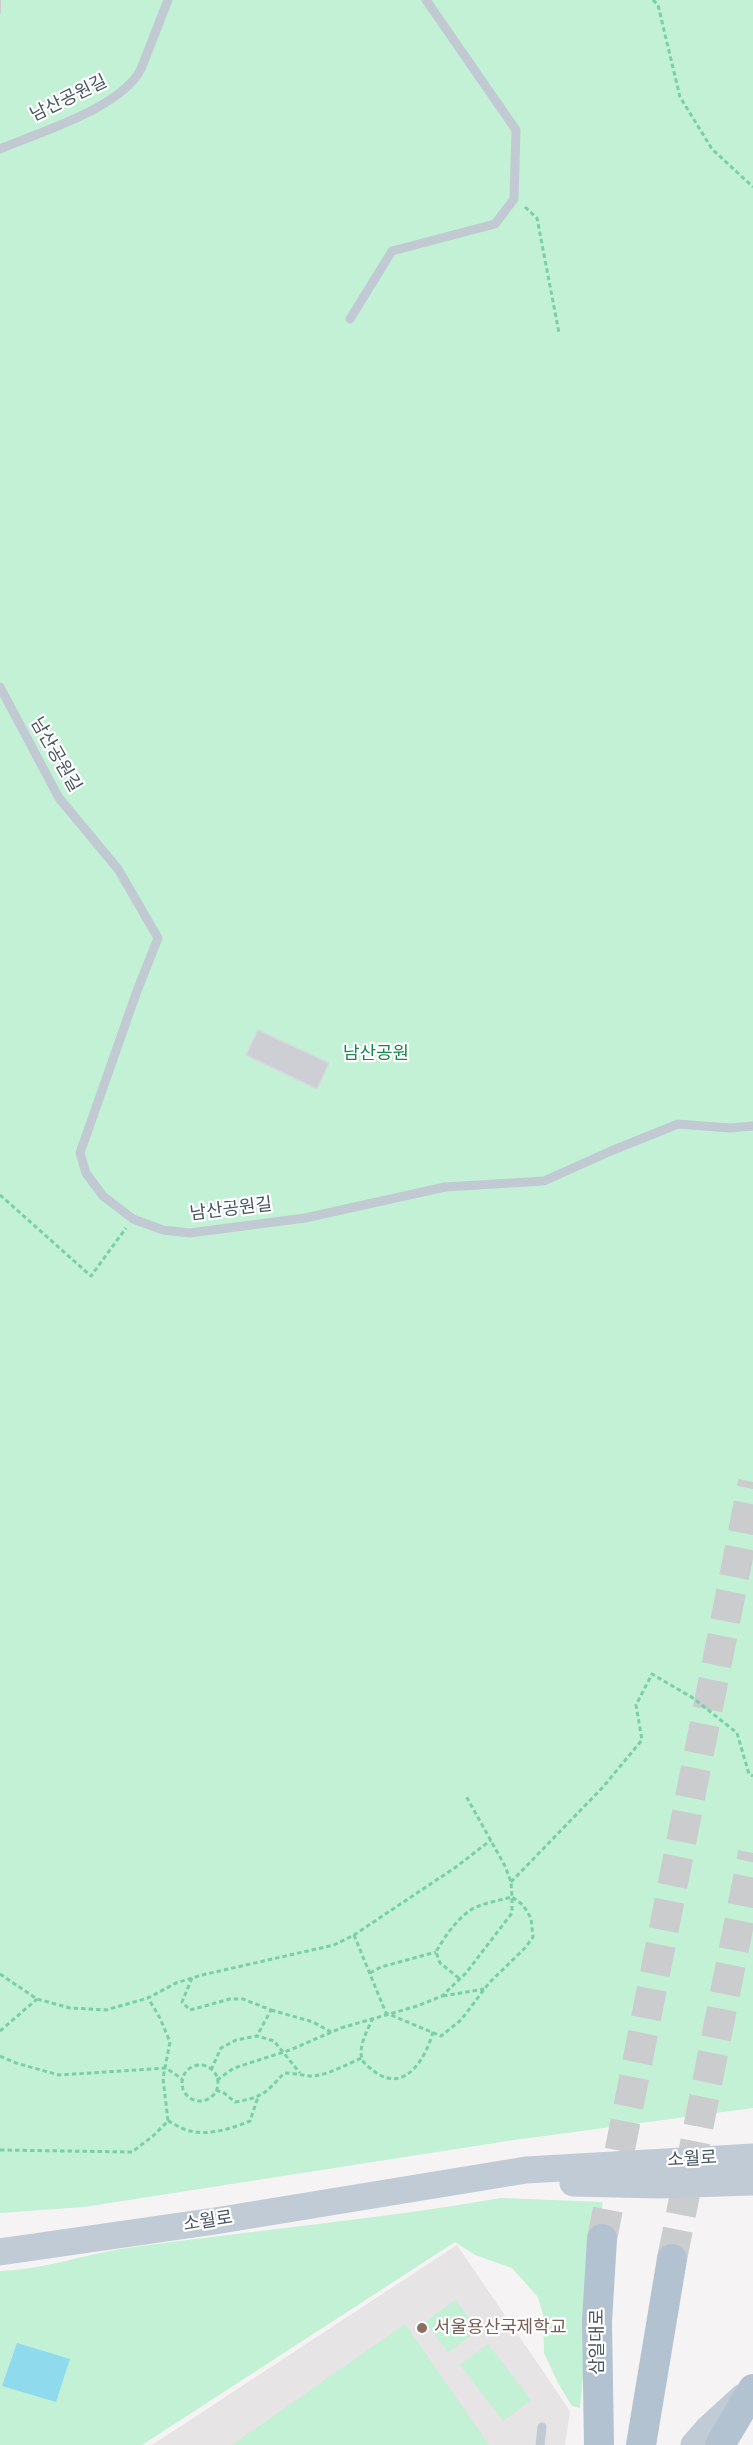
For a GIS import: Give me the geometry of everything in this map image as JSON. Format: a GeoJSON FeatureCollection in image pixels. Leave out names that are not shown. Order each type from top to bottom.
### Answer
{"type":"FeatureCollection","features":[{"type":"Feature","properties":{"kind":"main road","name":"소월로"},"geometry":{"type":"LineString","coordinates":[[0,2252],[215,2221],[526,2170],[753,2157]]}},
{"type":"Feature","properties":{"kind":"main road","name":"소월로"},"geometry":{"type":"LineString","coordinates":[[416,2187],[546,2182],[658,2184],[753,2182]]}},
{"type":"Feature","properties":{"kind":"main road","name":"삼일대로"},"geometry":{"type":"LineString","coordinates":[[597,2440],[597,2321],[602,2238]]}},
{"type":"Feature","properties":{"kind":"main road"},"geometry":{"type":"LineString","coordinates":[[642,2433],[672,2259]]}},
{"type":"Feature","properties":{"kind":"main road"},"geometry":{"type":"LineString","coordinates":[[694,2445],[708,2429],[753,2389]]}},
{"type":"Feature","properties":{"kind":"main road"},"geometry":{"type":"LineString","coordinates":[[720,2445],[753,2389]]}},
{"type":"Feature","properties":{"kind":"lane","name":"남산공원길"},"geometry":{"type":"LineString","coordinates":[[0,149],[95,109],[128,86],[141,69],[168,0]]}},
{"type":"Feature","properties":{"kind":"lane"},"geometry":{"type":"LineString","coordinates":[[350,319],[392,252],[495,224],[514,199],[516,130],[426,0]]}},
{"type":"Feature","properties":{"kind":"lane","name":"남산공원길"},"geometry":{"type":"LineString","coordinates":[[0,687],[59,798],[118,869],[158,938],[125,1024],[81,1153],[86,1173],[103,1196],[133,1219],[163,1230],[190,1233],[305,1218],[445,1187],[544,1180],[678,1124],[730,1128],[753,1126]]}},
{"type":"Feature","properties":{"kind":"lane"},"geometry":{"type":"LineString","coordinates":[[540,2445],[542,2427]]}},
{"type":"Feature","properties":{"kind":"path"},"geometry":{"type":"LineString","coordinates":[[653,0],[658,5],[680,97],[712,149],[753,187]]}},
{"type":"Feature","properties":{"kind":"path"},"geometry":{"type":"LineString","coordinates":[[514,199],[537,218],[559,333]]}},
{"type":"Feature","properties":{"kind":"path"},"geometry":{"type":"LineString","coordinates":[[0,1195],[91,1276],[133,1219]]}},
{"type":"Feature","properties":{"kind":"path"},"geometry":{"type":"LineString","coordinates":[[511,1882],[603,1787],[642,1740],[636,1705],[652,1674],[693,1698],[737,1732],[750,1774],[753,1776]]}},
{"type":"Feature","properties":{"kind":"path"},"geometry":{"type":"LineString","coordinates":[[217,2080],[234,2068],[386,2013],[417,2006],[442,1996],[460,1979],[512,1913],[511,1882],[466,1796]]}},
{"type":"Feature","properties":{"kind":"path"},"geometry":{"type":"LineString","coordinates":[[0,1974],[37,1999],[70,2008],[106,2010],[148,1998],[176,1983],[192,1978],[334,1945],[354,1935],[456,1867],[490,1840]]}},
{"type":"Feature","properties":{"kind":"path"},"geometry":{"type":"LineString","coordinates":[[369,1974],[381,1967],[436,1952],[458,1922],[476,1906],[512,1897]]}},
{"type":"Feature","properties":{"kind":"path"},"geometry":{"type":"LineString","coordinates":[[354,1935],[386,2013],[441,2036],[461,2020],[485,1988],[533,1937],[531,1918],[523,1905],[512,1897]]}},
{"type":"Feature","properties":{"kind":"path"},"geometry":{"type":"LineString","coordinates":[[436,1952],[440,1963],[460,1979]]}},
{"type":"Feature","properties":{"kind":"path"},"geometry":{"type":"LineString","coordinates":[[192,1978],[182,2002],[190,2010],[230,1999],[243,1999],[313,2022],[331,2033]]}},
{"type":"Feature","properties":{"kind":"path"},"geometry":{"type":"LineString","coordinates":[[442,1996],[454,1996],[485,1988]]}},
{"type":"Feature","properties":{"kind":"path"},"geometry":{"type":"LineString","coordinates":[[148,1998],[170,2042],[163,2078],[168,2121]]}},
{"type":"Feature","properties":{"kind":"path"},"geometry":{"type":"LineString","coordinates":[[0,2031],[37,1999]]}},
{"type":"Feature","properties":{"kind":"path"},"geometry":{"type":"LineString","coordinates":[[257,2036],[271,2010]]}},
{"type":"Feature","properties":{"kind":"path"},"geometry":{"type":"LineString","coordinates":[[373,2018],[363,2042],[362,2058],[366,2065],[382,2076],[399,2078],[415,2069],[428,2052],[433,2032]]}},
{"type":"Feature","properties":{"kind":"path"},"geometry":{"type":"LineString","coordinates":[[212,2070],[221,2049],[236,2040],[257,2036],[274,2041],[300,2073]]}},
{"type":"Feature","properties":{"kind":"path"},"geometry":{"type":"LineString","coordinates":[[0,2056],[59,2075],[166,2068],[182,2079]]}},
{"type":"Feature","properties":{"kind":"path"},"geometry":{"type":"LineString","coordinates":[[216,2090],[235,2102],[263,2096],[284,2073],[311,2076],[328,2072],[362,2058]]}},
{"type":"Feature","properties":{"kind":"path"},"geometry":{"type":"LineString","coordinates":[[200,2065],[212,2070],[217,2080],[216,2090],[207,2099],[194,2100],[184,2091],[182,2079],[189,2069],[200,2065]]}},
{"type":"Feature","properties":{"kind":"path"},"geometry":{"type":"LineString","coordinates":[[168,2121],[190,2131],[209,2132],[233,2128],[250,2121],[258,2097]]}},
{"type":"Feature","properties":{"kind":"path"},"geometry":{"type":"LineString","coordinates":[[0,2150],[132,2152],[168,2121]]}},
{"type":"Feature","properties":{"kind":"shaded area","name":"서울용산국제학교"},"geometry":{"type":"Polygon","coordinates":[[[457,2245],[570,2411],[565,2445],[152,2445],[457,2245]]]}},
{"type":"Feature","properties":{"kind":"green space","name":"남산공원"},"geometry":{"type":"Polygon","coordinates":[[[0,0],[753,0],[753,2108],[514,2140],[84,2207],[0,2213],[0,0]]]}},
{"type":"Feature","properties":{"kind":"green space"},"geometry":{"type":"Polygon","coordinates":[[[501,2198],[603,2202],[598,2229],[580,2408],[572,2406],[544,2353],[543,2315],[538,2297],[512,2268],[475,2255],[455,2242],[142,2445],[0,2445],[0,2271],[35,2267],[134,2247],[501,2198]]]}},
{"type":"Feature","properties":{"kind":"green space"},"geometry":{"type":"Polygon","coordinates":[[[455,2300],[478,2330],[448,2352],[425,2322],[455,2300]]]}},
{"type":"Feature","properties":{"kind":"green space"},"geometry":{"type":"Polygon","coordinates":[[[405,2324],[489,2445],[232,2445],[405,2324]]]}},
{"type":"Feature","properties":{"kind":"green space"},"geometry":{"type":"Polygon","coordinates":[[[488,2344],[531,2400],[503,2421],[460,2365],[488,2344]]]}},
{"type":"Feature","properties":{"kind":"water"},"geometry":{"type":"Polygon","coordinates":[[[17,2343],[70,2359],[56,2402],[2,2386],[17,2343]]]}},
{"type":"Feature","properties":{"kind":"building"},"geometry":{"type":"Polygon","coordinates":[[[258,1030],[329,1063],[317,1089],[246,1055],[258,1030]]]}},
{"type":"Feature","properties":{"kind":"tunnel"},"geometry":{"type":"LineString","coordinates":[[602,2239],[753,1482]]}},
{"type":"Feature","properties":{"kind":"tunnel"},"geometry":{"type":"LineString","coordinates":[[672,2259],[753,1853]]}},
{"type":"Feature","properties":{"kind":"place","name":"서울용산국제학교"},"geometry":{"type":"Point","coordinates":[422,2328]}}]}
